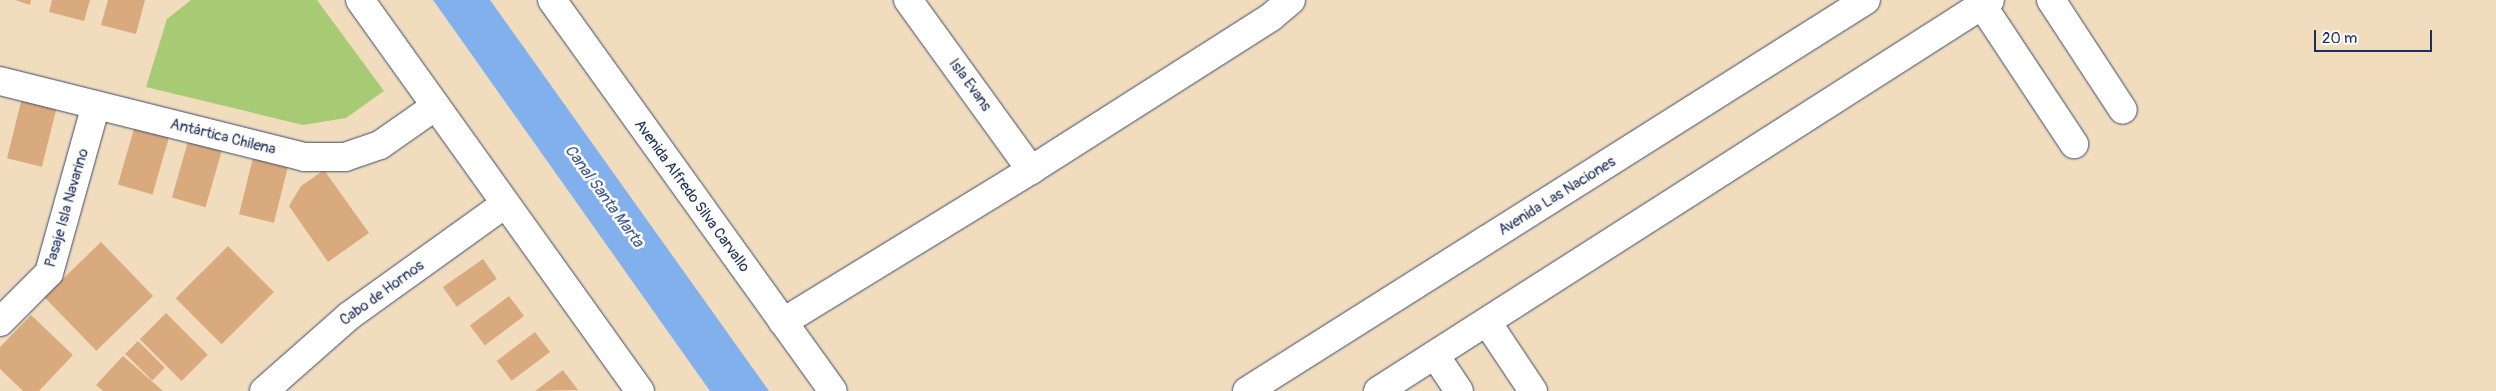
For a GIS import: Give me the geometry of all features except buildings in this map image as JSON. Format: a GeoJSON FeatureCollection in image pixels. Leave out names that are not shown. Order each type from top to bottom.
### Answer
{"type":"FeatureCollection","features":[{"type":"Feature","properties":{"kind":"street"},"geometry":{"type":"LineString","coordinates":[[360,0],[640,391]]}},
{"type":"Feature","properties":{"kind":"street","name":"Avenida Alfredo Silva Carvallo"},"geometry":{"type":"LineString","coordinates":[[552,0],[833,391]]}},
{"type":"Feature","properties":{"kind":"street","name":"Isla Evans"},"geometry":{"type":"LineString","coordinates":[[908,0],[1031,170]]}},
{"type":"Feature","properties":{"kind":"street"},"geometry":{"type":"LineString","coordinates":[[783,322],[1031,170],[1271,17],[1291,0]]}},
{"type":"Feature","properties":{"kind":"street","name":"Avenida Las Naciones"},"geometry":{"type":"LineString","coordinates":[[1247,391],[1866,0]]}},
{"type":"Feature","properties":{"kind":"street"},"geometry":{"type":"LineString","coordinates":[[2051,0],[2123,110]]}},
{"type":"Feature","properties":{"kind":"street"},"geometry":{"type":"LineString","coordinates":[[1378,391],[1986,3],[2074,144]]}},
{"type":"Feature","properties":{"kind":"street","name":"Antártica Chilena"},"geometry":{"type":"LineString","coordinates":[[0,81],[304,157],[345,157],[380,145],[436,106]]}},
{"type":"Feature","properties":{"kind":"street","name":"Pasaje Isla Navarino"},"geometry":{"type":"LineString","coordinates":[[0,322],[48,273],[96,105]]}},
{"type":"Feature","properties":{"kind":"street","name":"Cabo de Hornos"},"geometry":{"type":"LineString","coordinates":[[264,391],[349,316],[505,204]]}},
{"type":"Feature","properties":{"kind":"street"},"geometry":{"type":"LineString","coordinates":[[1487,322],[1533,391]]}},
{"type":"Feature","properties":{"kind":"street"},"geometry":{"type":"LineString","coordinates":[[1435,355],[1459,391]]}},
{"type":"Feature","properties":{"kind":"green space"},"geometry":{"type":"Polygon","coordinates":[[[191,0],[317,0],[384,91],[346,118],[303,125],[146,87],[167,19],[191,0]]]}},
{"type":"Feature","properties":{"kind":"water","name":"Canal Santa Marta"},"geometry":{"type":"Polygon","coordinates":[[[433,0],[490,0],[769,391],[710,391],[433,0]]]}}]}
